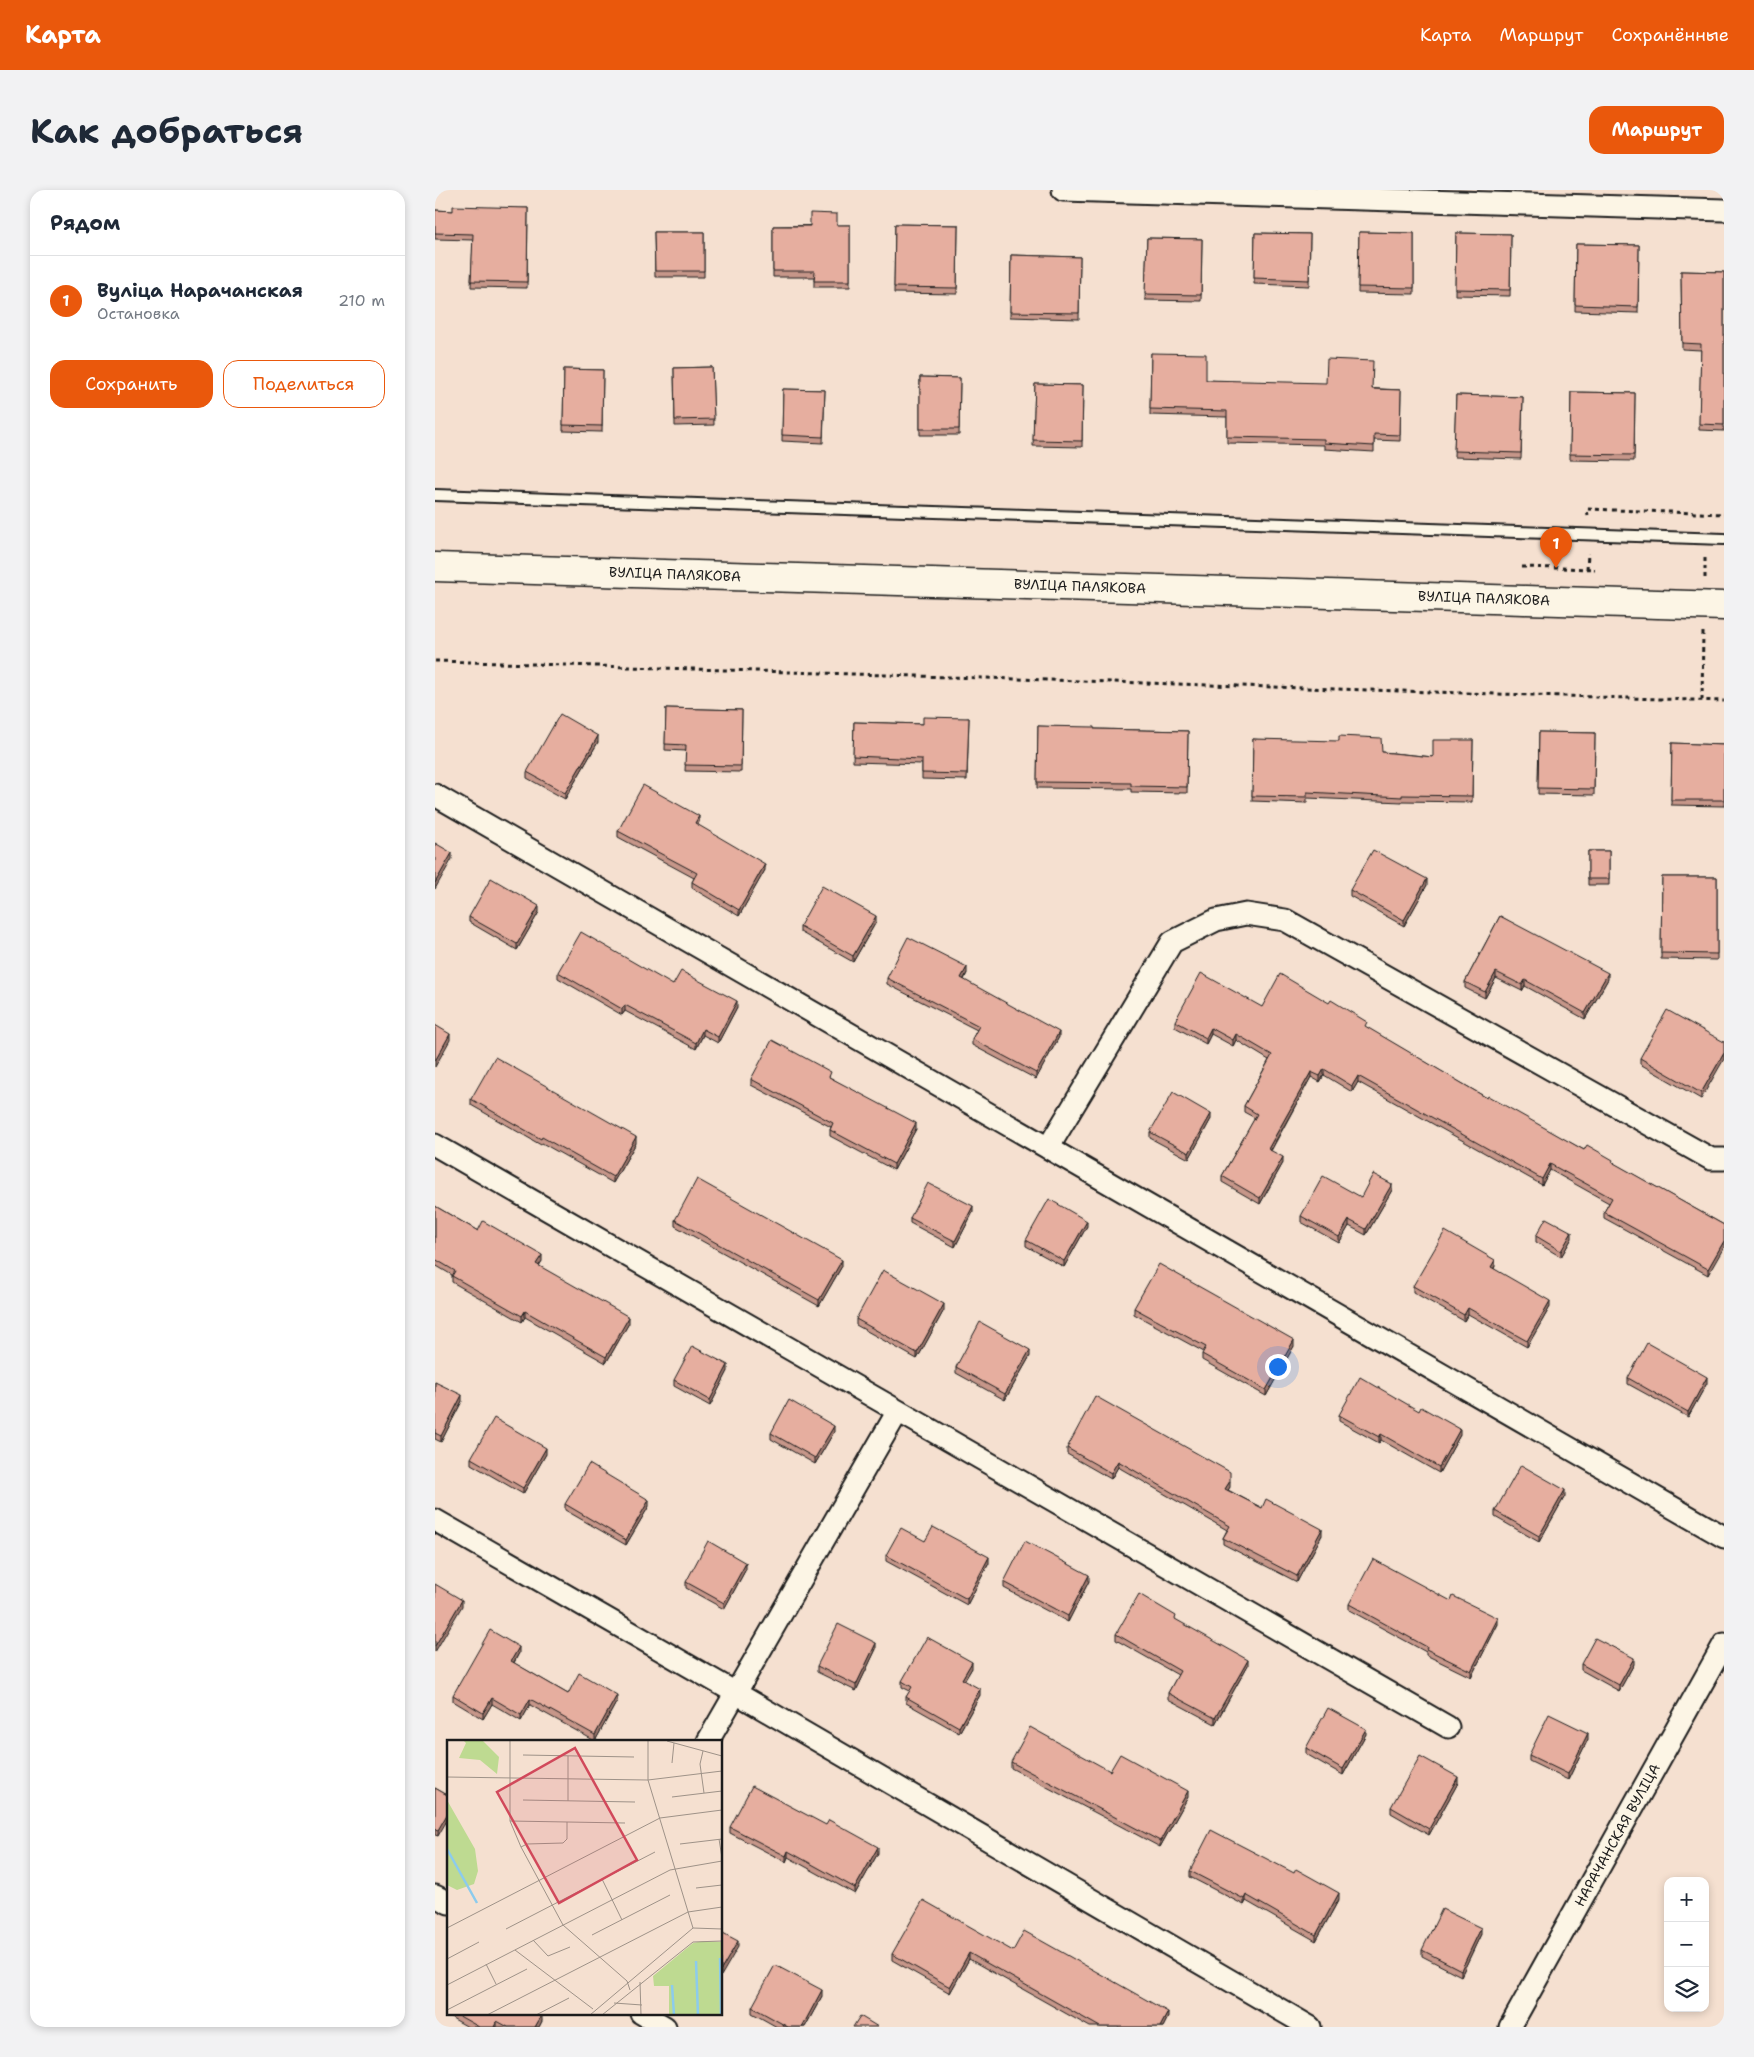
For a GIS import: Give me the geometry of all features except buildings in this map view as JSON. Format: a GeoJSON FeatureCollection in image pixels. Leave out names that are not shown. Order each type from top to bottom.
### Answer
{"type":"FeatureCollection","features":[{"type":"Feature","properties":{"kind":"street"},"geometry":{"type":"LineString","coordinates":[[1063,190],[1724,210]]}},
{"type":"Feature","properties":{"kind":"street","name":"ВУЛІЦА ПАЛЯКОВА"},"geometry":{"type":"LineString","coordinates":[[435,567],[1714,615]]}},
{"type":"Feature","properties":{"kind":"street"},"geometry":{"type":"LineString","coordinates":[[435,795],[1724,1537]]}},
{"type":"Feature","properties":{"kind":"street"},"geometry":{"type":"LineString","coordinates":[[1048,1148],[1172,942],[1216,920],[1246,914],[1285,920],[1711,1159],[1724,1159]]}},
{"type":"Feature","properties":{"kind":"street"},"geometry":{"type":"LineString","coordinates":[[435,1145],[1448,1727]]}},
{"type":"Feature","properties":{"kind":"street"},"geometry":{"type":"LineString","coordinates":[[709,1740],[898,1411]]}},
{"type":"Feature","properties":{"kind":"street"},"geometry":{"type":"LineString","coordinates":[[435,1520],[1310,2027]]}},
{"type":"Feature","properties":{"kind":"street","name":"НАРАЧАНСКАЯ ВУЛІЦА"},"geometry":{"type":"LineString","coordinates":[[1510,2027],[1724,1644]]}},
{"type":"Feature","properties":{"kind":"street"},"geometry":{"type":"LineString","coordinates":[[435,1896],[447,1902]]}},
{"type":"Feature","properties":{"kind":"street"},"geometry":{"type":"LineString","coordinates":[[643,2014],[665,2027]]}},
{"type":"Feature","properties":{"kind":"lane"},"geometry":{"type":"LineString","coordinates":[[435,495],[1724,539]]}},
{"type":"Feature","properties":{"kind":"path"},"geometry":{"type":"LineString","coordinates":[[1522,567],[1595,569]]}},
{"type":"Feature","properties":{"kind":"path"},"geometry":{"type":"LineString","coordinates":[[1702,700],[1714,615]]}},
{"type":"Feature","properties":{"kind":"path"},"geometry":{"type":"LineString","coordinates":[[435,660],[1724,701]]}},
{"type":"Feature","properties":{"kind":"place","name":"Вуліца Нарачанская"},"geometry":{"type":"Point","coordinates":[1556,568]}}]}
